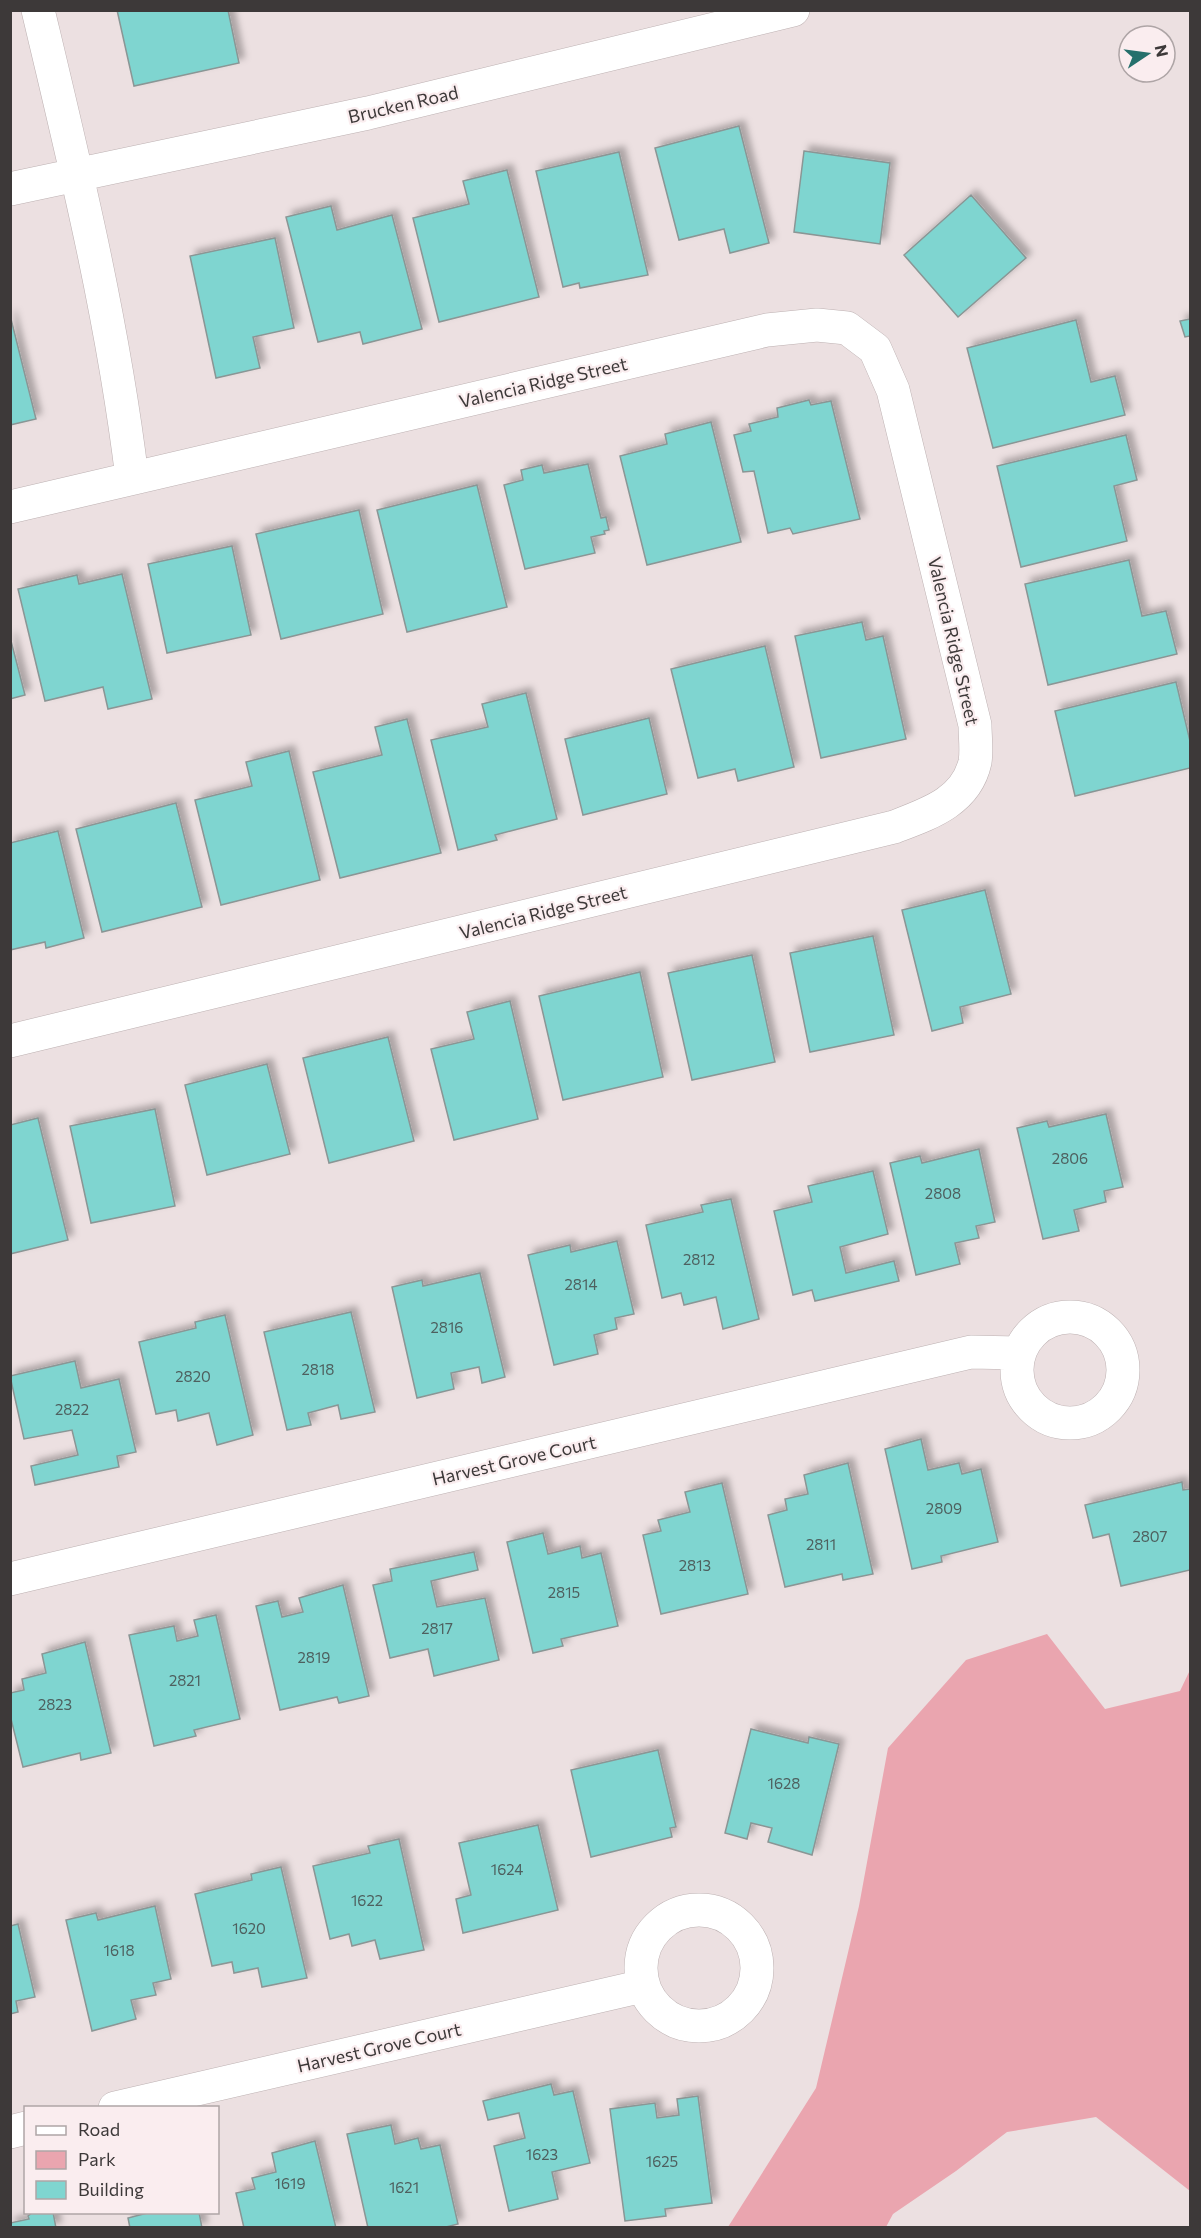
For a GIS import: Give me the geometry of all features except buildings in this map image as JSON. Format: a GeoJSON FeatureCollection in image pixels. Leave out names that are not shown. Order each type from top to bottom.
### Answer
{"type":"FeatureCollection","features":[{"type":"Feature","properties":{"kind":"street"},"geometry":{"type":"LineString","coordinates":[[38,10],[77,173],[123,404],[132,478]]}},
{"type":"Feature","properties":{"kind":"street","name":"Brucken Road"},"geometry":{"type":"LineString","coordinates":[[10,189],[368,113],[793,10]]}},
{"type":"Feature","properties":{"kind":"street","name":"Valencia Ridge Street"},"geometry":{"type":"LineString","coordinates":[[10,507],[766,330],[817,325],[847,328],[875,350],[893,390],[975,725],[975,762],[963,788],[939,810],[894,827],[10,1041]]}},
{"type":"Feature","properties":{"kind":"street","name":"Harvest Grove Court"},"geometry":{"type":"LineString","coordinates":[[10,1579],[971,1352],[1019,1353]]}},
{"type":"Feature","properties":{"kind":"street","name":"Harvest Grove Court"},"geometry":{"type":"LineString","coordinates":[[124,2106],[643,1986]]}},
{"type":"Feature","properties":{"kind":"green space"},"geometry":{"type":"Polygon","coordinates":[[[1047,1634],[1105,1709],[1180,1691],[1190,1670],[1190,2191],[1096,2117],[1007,2132],[956,2171],[893,2214],[886,2227],[728,2227],[816,2088],[859,1906],[888,1748],[966,1660],[1047,1634]]]}}]}
